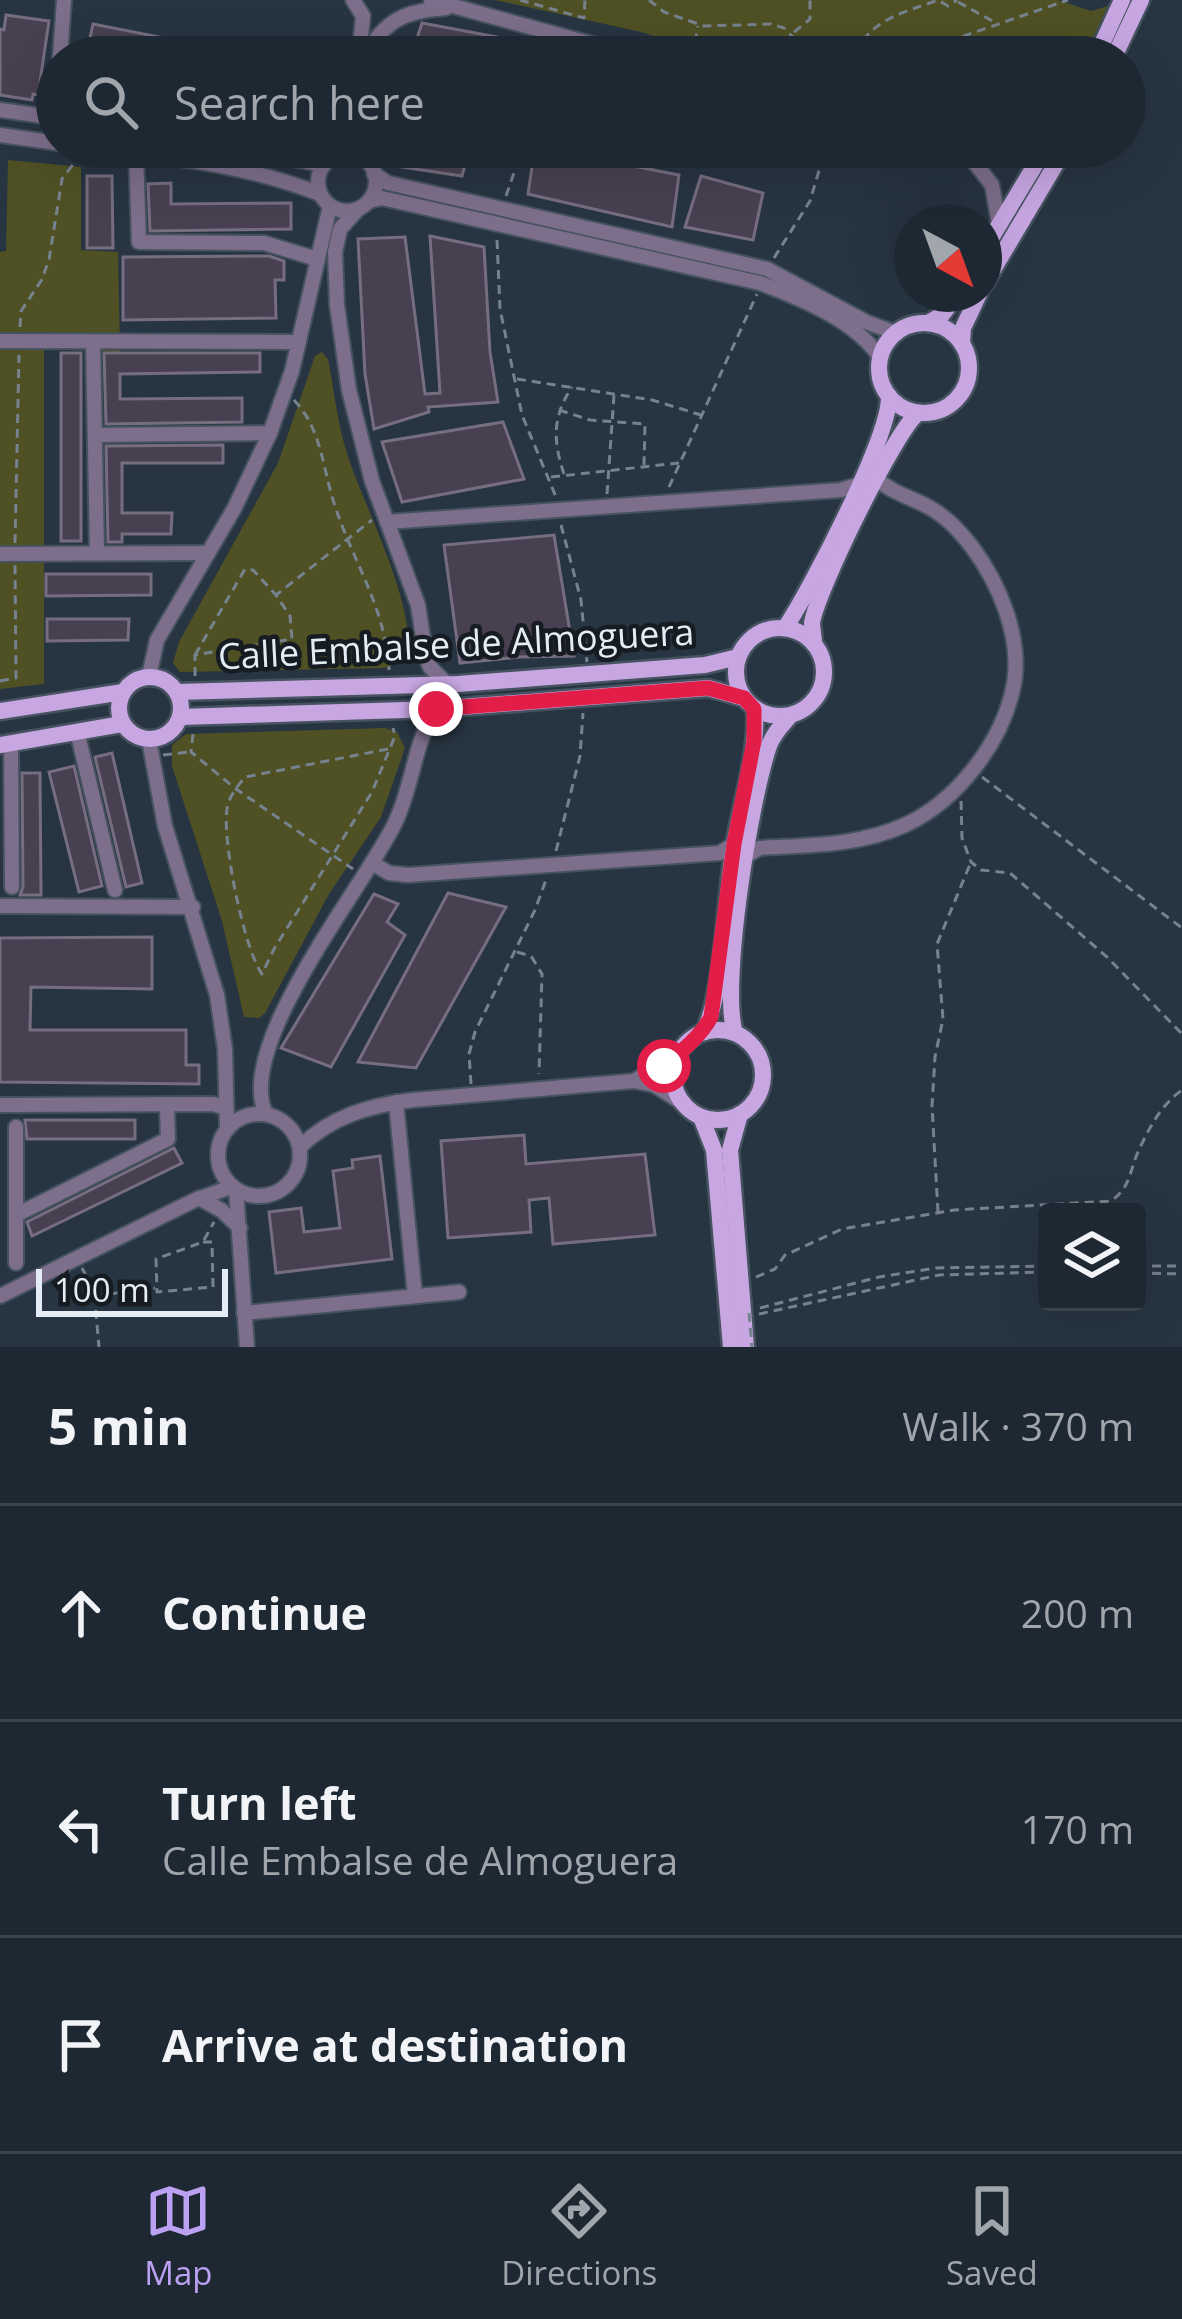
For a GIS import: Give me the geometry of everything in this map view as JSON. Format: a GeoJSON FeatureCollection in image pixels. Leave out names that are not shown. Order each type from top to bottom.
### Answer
{"type":"FeatureCollection","features":[{"type":"Feature","properties":{"kind":"main road"},"geometry":{"type":"LineString","coordinates":[[1106,36],[1122,0]]}},
{"type":"Feature","properties":{"kind":"main road"},"geometry":{"type":"LineString","coordinates":[[1124,36],[1141,0]]}},
{"type":"Feature","properties":{"kind":"main road"},"geometry":{"type":"LineString","coordinates":[[1002,219],[1033,168]]}},
{"type":"Feature","properties":{"kind":"main road"},"geometry":{"type":"LineString","coordinates":[[1002,255],[1054,168]]}},
{"type":"Feature","properties":{"kind":"main road"},"geometry":{"type":"LineString","coordinates":[[945,312],[896,333],[880,359],[883,385],[907,410],[944,408],[962,392],[969,374],[962,328],[970,312]]}},
{"type":"Feature","properties":{"kind":"main road"},"geometry":{"type":"LineString","coordinates":[[928,323],[942,327],[962,344]]}},
{"type":"Feature","properties":{"kind":"main road"},"geometry":{"type":"LineString","coordinates":[[785,628],[803,600],[884,429],[889,396]]}},
{"type":"Feature","properties":{"kind":"main road"},"geometry":{"type":"LineString","coordinates":[[731,1347],[741,1319],[730,1150],[740,1114],[760,1090],[763,1072],[757,1052],[735,1033],[729,1000],[740,849],[769,745],[790,716],[815,700],[823,685],[825,668],[812,625],[817,606],[898,435],[918,412]]}},
{"type":"Feature","properties":{"kind":"main road"},"geometry":{"type":"LineString","coordinates":[[790,716],[766,715],[749,704],[737,686],[738,657],[743,646],[762,631],[785,628],[814,642]]}},
{"type":"Feature","properties":{"kind":"main road","name":"Calle Embalse de Almoguera"},"geometry":{"type":"LineString","coordinates":[[186,692],[446,683],[705,664],[738,657]]}},
{"type":"Feature","properties":{"kind":"main road"},"geometry":{"type":"LineString","coordinates":[[0,710],[123,692],[149,676],[186,692],[188,716],[150,748],[122,724],[118,711],[123,692]]}},
{"type":"Feature","properties":{"kind":"main road","name":"Calle Embalse de Almoguera"},"geometry":{"type":"LineString","coordinates":[[188,716],[436,709],[708,688],[749,704]]}},
{"type":"Feature","properties":{"kind":"main road"},"geometry":{"type":"LineString","coordinates":[[704,1032],[714,1001],[740,849],[754,741],[749,704]]}},
{"type":"Feature","properties":{"kind":"main road"},"geometry":{"type":"LineString","coordinates":[[5,745],[122,724]]}},
{"type":"Feature","properties":{"kind":"main road"},"geometry":{"type":"LineString","coordinates":[[735,1033],[704,1032],[687,1042],[678,1054],[674,1078],[681,1102],[700,1117],[714,1150],[749,1347]]}},
{"type":"Feature","properties":{"kind":"main road"},"geometry":{"type":"LineString","coordinates":[[700,1117],[723,1120],[740,1114]]}},
{"type":"Feature","properties":{"kind":"street"},"geometry":{"type":"LineString","coordinates":[[61,36],[64,0]]}},
{"type":"Feature","properties":{"kind":"street"},"geometry":{"type":"LineString","coordinates":[[353,0],[363,16]]}},
{"type":"Feature","properties":{"kind":"street"},"geometry":{"type":"LineString","coordinates":[[362,36],[363,16],[375,0]]}},
{"type":"Feature","properties":{"kind":"street"},"geometry":{"type":"LineString","coordinates":[[431,0],[564,36]]}},
{"type":"Feature","properties":{"kind":"street"},"geometry":{"type":"LineString","coordinates":[[379,36],[392,20],[411,10],[458,7]]}},
{"type":"Feature","properties":{"kind":"street"},"geometry":{"type":"LineString","coordinates":[[0,110],[36,115]]}},
{"type":"Feature","properties":{"kind":"street"},"geometry":{"type":"LineString","coordinates":[[0,135],[36,139]]}},
{"type":"Feature","properties":{"kind":"street"},"geometry":{"type":"LineString","coordinates":[[137,168],[139,242],[264,242],[317,259]]}},
{"type":"Feature","properties":{"kind":"street"},"geometry":{"type":"LineString","coordinates":[[219,168],[285,180],[341,211],[382,198],[499,216]]}},
{"type":"Feature","properties":{"kind":"street"},"geometry":{"type":"LineString","coordinates":[[149,676],[157,640],[208,553],[269,433],[285,390],[317,259],[325,200],[318,176],[322,168]]}},
{"type":"Feature","properties":{"kind":"street"},"geometry":{"type":"LineString","coordinates":[[370,168],[376,184],[336,239],[337,305],[349,390],[385,517],[418,605],[426,657],[446,683]]}},
{"type":"Feature","properties":{"kind":"street"},"geometry":{"type":"LineString","coordinates":[[979,168],[992,185],[995,204]]}},
{"type":"Feature","properties":{"kind":"street"},"geometry":{"type":"LineString","coordinates":[[374,174],[388,183],[499,216],[763,276],[896,333]]}},
{"type":"Feature","properties":{"kind":"street"},"geometry":{"type":"LineString","coordinates":[[763,276],[858,334],[880,359]]}},
{"type":"Feature","properties":{"kind":"street"},"geometry":{"type":"LineString","coordinates":[[0,341],[93,347],[130,342],[299,342]]}},
{"type":"Feature","properties":{"kind":"street"},"geometry":{"type":"LineString","coordinates":[[93,347],[97,552]]}},
{"type":"Feature","properties":{"kind":"street"},"geometry":{"type":"LineString","coordinates":[[95,435],[269,433]]}},
{"type":"Feature","properties":{"kind":"street"},"geometry":{"type":"LineString","coordinates":[[367,869],[408,875],[852,843],[906,824],[942,802],[974,770],[999,723],[1014,683],[1011,631],[998,589],[970,544],[936,511],[876,478]]}},
{"type":"Feature","properties":{"kind":"street"},"geometry":{"type":"LineString","coordinates":[[385,517],[559,510],[841,490],[857,485]]}},
{"type":"Feature","properties":{"kind":"street"},"geometry":{"type":"LineString","coordinates":[[8,553],[208,553]]}},
{"type":"Feature","properties":{"kind":"street"},"geometry":{"type":"LineString","coordinates":[[266,1114],[260,1087],[280,1021],[318,944],[403,807],[421,740],[436,709]]}},
{"type":"Feature","properties":{"kind":"street"},"geometry":{"type":"LineString","coordinates":[[77,731],[115,890]]}},
{"type":"Feature","properties":{"kind":"street"},"geometry":{"type":"LineString","coordinates":[[5,745],[12,887]]}},
{"type":"Feature","properties":{"kind":"street"},"geometry":{"type":"LineString","coordinates":[[150,748],[165,826],[218,995],[227,1100],[227,1128],[218,1148],[221,1171],[233,1188],[241,1233],[247,1347]]}},
{"type":"Feature","properties":{"kind":"street"},"geometry":{"type":"LineString","coordinates":[[0,906],[193,907]]}},
{"type":"Feature","properties":{"kind":"street"},"geometry":{"type":"LineString","coordinates":[[634,1081],[678,1054]]}},
{"type":"Feature","properties":{"kind":"street"},"geometry":{"type":"LineString","coordinates":[[290,1129],[319,1128],[396,1102],[634,1081],[654,1085],[681,1102]]}},
{"type":"Feature","properties":{"kind":"street"},"geometry":{"type":"LineString","coordinates":[[0,1105],[167,1107],[227,1100]]}},
{"type":"Feature","properties":{"kind":"street"},"geometry":{"type":"LineString","coordinates":[[227,1100],[242,1115]]}},
{"type":"Feature","properties":{"kind":"street"},"geometry":{"type":"LineString","coordinates":[[396,1102],[415,1296]]}},
{"type":"Feature","properties":{"kind":"street"},"geometry":{"type":"LineString","coordinates":[[16,1215],[168,1139],[167,1107]]}},
{"type":"Feature","properties":{"kind":"street"},"geometry":{"type":"LineString","coordinates":[[227,1128],[242,1115],[266,1114],[290,1129],[300,1147],[289,1183],[260,1196],[241,1233]]}},
{"type":"Feature","properties":{"kind":"street"},"geometry":{"type":"LineString","coordinates":[[16,1127],[16,1263]]}},
{"type":"Feature","properties":{"kind":"street"},"geometry":{"type":"LineString","coordinates":[[300,1147],[319,1128]]}},
{"type":"Feature","properties":{"kind":"street"},"geometry":{"type":"LineString","coordinates":[[197,1199],[221,1171]]}},
{"type":"Feature","properties":{"kind":"street"},"geometry":{"type":"LineString","coordinates":[[0,1296],[197,1199],[233,1188],[260,1196]]}},
{"type":"Feature","properties":{"kind":"street"},"geometry":{"type":"LineString","coordinates":[[197,1199],[221,1210],[241,1233]]}},
{"type":"Feature","properties":{"kind":"street"},"geometry":{"type":"LineString","coordinates":[[244,1313],[459,1292]]}},
{"type":"Feature","properties":{"kind":"path"},"geometry":{"type":"LineString","coordinates":[[520,0],[584,18],[585,0]]}},
{"type":"Feature","properties":{"kind":"path"},"geometry":{"type":"LineString","coordinates":[[649,0],[664,12],[698,24],[770,24],[795,36]]}},
{"type":"Feature","properties":{"kind":"path"},"geometry":{"type":"LineString","coordinates":[[793,33],[811,19],[810,0]]}},
{"type":"Feature","properties":{"kind":"path"},"geometry":{"type":"LineString","coordinates":[[864,36],[880,22],[938,0],[948,6],[957,0],[996,23]]}},
{"type":"Feature","properties":{"kind":"path"},"geometry":{"type":"LineString","coordinates":[[968,36],[1068,0]]}},
{"type":"Feature","properties":{"kind":"path"},"geometry":{"type":"LineString","coordinates":[[696,36],[698,24]]}},
{"type":"Feature","properties":{"kind":"path"},"geometry":{"type":"LineString","coordinates":[[0,681],[16,678],[8,553],[21,311],[49,260],[62,179],[71,168]]}},
{"type":"Feature","properties":{"kind":"path"},"geometry":{"type":"LineString","coordinates":[[516,168],[499,216],[500,309],[522,415],[559,510],[581,600],[587,674]]}},
{"type":"Feature","properties":{"kind":"path"},"geometry":{"type":"LineString","coordinates":[[663,500],[753,311],[763,276],[810,201],[820,168]]}},
{"type":"Feature","properties":{"kind":"path"},"geometry":{"type":"LineString","coordinates":[[515,379],[614,394],[703,416]]}},
{"type":"Feature","properties":{"kind":"path"},"geometry":{"type":"LineString","coordinates":[[565,476],[554,436],[559,410],[573,386]]}},
{"type":"Feature","properties":{"kind":"path"},"geometry":{"type":"LineString","coordinates":[[285,390],[307,414],[324,453],[332,498],[379,611],[390,686]]}},
{"type":"Feature","properties":{"kind":"path"},"geometry":{"type":"LineString","coordinates":[[607,506],[614,394]]}},
{"type":"Feature","properties":{"kind":"path"},"geometry":{"type":"LineString","coordinates":[[559,410],[612,423],[645,424],[644,467]]}},
{"type":"Feature","properties":{"kind":"path"},"geometry":{"type":"LineString","coordinates":[[548,478],[681,463]]}},
{"type":"Feature","properties":{"kind":"path"},"geometry":{"type":"LineString","coordinates":[[276,595],[346,538],[385,517]]}},
{"type":"Feature","properties":{"kind":"path"},"geometry":{"type":"LineString","coordinates":[[186,692],[195,656],[245,569],[253,570],[290,616],[292,639],[195,656]]}},
{"type":"Feature","properties":{"kind":"path"},"geometry":{"type":"LineString","coordinates":[[471,1095],[469,1054],[476,1032],[516,952],[552,862],[580,756],[584,697]]}},
{"type":"Feature","properties":{"kind":"path"},"geometry":{"type":"LineString","coordinates":[[388,749],[245,777],[236,789],[226,812],[229,837],[244,931],[262,974],[371,792],[394,736],[390,711]]}},
{"type":"Feature","properties":{"kind":"path"},"geometry":{"type":"LineString","coordinates":[[188,716],[191,752]]}},
{"type":"Feature","properties":{"kind":"path"},"geometry":{"type":"LineString","coordinates":[[150,748],[191,752],[236,789],[333,854],[367,869]]}},
{"type":"Feature","properties":{"kind":"path"},"geometry":{"type":"LineString","coordinates":[[974,770],[1182,928]]}},
{"type":"Feature","properties":{"kind":"path"},"geometry":{"type":"LineString","coordinates":[[956,788],[962,805],[962,838],[971,862],[981,870],[1010,873],[1107,957],[1182,1034]]}},
{"type":"Feature","properties":{"kind":"path"},"geometry":{"type":"LineString","coordinates":[[938,1212],[932,1106],[934,1057],[944,1019],[937,944],[971,862]]}},
{"type":"Feature","properties":{"kind":"path"},"geometry":{"type":"LineString","coordinates":[[516,952],[531,956],[542,974],[539,1078]]}},
{"type":"Feature","properties":{"kind":"path"},"geometry":{"type":"LineString","coordinates":[[740,1282],[775,1269],[785,1255],[842,1229],[938,1212],[1111,1201],[1132,1175],[1136,1155],[1161,1105],[1182,1090]]}},
{"type":"Feature","properties":{"kind":"path"},"geometry":{"type":"LineString","coordinates":[[203,1242],[221,1210]]}},
{"type":"Feature","properties":{"kind":"path"},"geometry":{"type":"LineString","coordinates":[[212,1242],[213,1281],[213,1287],[157,1292],[156,1259],[212,1242]]}},
{"type":"Feature","properties":{"kind":"path"},"geometry":{"type":"LineString","coordinates":[[76,1258],[94,1296],[99,1347]]}},
{"type":"Feature","properties":{"kind":"path"},"geometry":{"type":"LineString","coordinates":[[1146,1266],[1182,1266]]}},
{"type":"Feature","properties":{"kind":"path"},"geometry":{"type":"LineString","coordinates":[[741,1319],[812,1294],[936,1268],[1038,1269]]}},
{"type":"Feature","properties":{"kind":"path"},"geometry":{"type":"LineString","coordinates":[[741,1319],[939,1275],[1038,1270]]}},
{"type":"Feature","properties":{"kind":"path"},"geometry":{"type":"LineString","coordinates":[[1146,1273],[1182,1274]]}},
{"type":"Feature","properties":{"kind":"path"},"geometry":{"type":"LineString","coordinates":[[213,1281],[242,1278]]}},
{"type":"Feature","properties":{"kind":"path"},"geometry":{"type":"LineString","coordinates":[[94,1296],[157,1288]]}},
{"type":"Feature","properties":{"kind":"path"},"geometry":{"type":"LineString","coordinates":[[741,1319],[749,1347]]}},
{"type":"Feature","properties":{"kind":"green space"},"geometry":{"type":"Polygon","coordinates":[[[495,0],[1058,0],[1091,11],[1108,6],[1094,36],[654,36],[495,0]]]}},
{"type":"Feature","properties":{"kind":"green space"},"geometry":{"type":"Polygon","coordinates":[[[8,160],[36,163],[36,168],[81,168],[81,250],[118,252],[120,352],[44,349],[44,684],[0,689],[0,252],[6,251],[8,160]]]}},
{"type":"Feature","properties":{"kind":"green space"},"geometry":{"type":"Polygon","coordinates":[[[322,352],[328,359],[346,450],[398,587],[408,641],[405,661],[384,668],[180,672],[173,663],[179,642],[278,463],[315,356],[322,352]]]}},
{"type":"Feature","properties":{"kind":"green space"},"geometry":{"type":"Polygon","coordinates":[[[385,728],[397,732],[405,748],[381,817],[329,894],[265,1013],[259,1018],[244,1017],[222,921],[172,766],[172,745],[186,734],[385,728]]]}},
{"type":"Feature","properties":{"kind":"building"},"geometry":{"type":"Polygon","coordinates":[[[6,15],[49,21],[47,36],[36,36],[36,95],[32,100],[0,95],[0,29],[4,30],[6,15]]]}},
{"type":"Feature","properties":{"kind":"building"},"geometry":{"type":"Polygon","coordinates":[[[422,23],[491,36],[418,36],[422,23]]]}},
{"type":"Feature","properties":{"kind":"building"},"geometry":{"type":"Polygon","coordinates":[[[93,24],[154,36],[90,36],[93,24]]]}},
{"type":"Feature","properties":{"kind":"building"},"geometry":{"type":"Polygon","coordinates":[[[409,168],[464,168],[462,176],[409,168]]]}},
{"type":"Feature","properties":{"kind":"building"},"geometry":{"type":"Polygon","coordinates":[[[532,168],[643,168],[679,175],[672,227],[528,194],[532,168]]]}},
{"type":"Feature","properties":{"kind":"building"},"geometry":{"type":"Polygon","coordinates":[[[87,176],[112,176],[113,248],[87,248],[87,176]]]}},
{"type":"Feature","properties":{"kind":"building"},"geometry":{"type":"Polygon","coordinates":[[[701,176],[763,193],[753,240],[685,227],[701,176]]]}},
{"type":"Feature","properties":{"kind":"building"},"geometry":{"type":"Polygon","coordinates":[[[171,183],[171,204],[291,203],[291,229],[150,231],[148,184],[171,183]]]}},
{"type":"Feature","properties":{"kind":"building"},"geometry":{"type":"Polygon","coordinates":[[[430,236],[484,247],[498,402],[428,407],[429,412],[374,429],[365,374],[358,239],[405,237],[425,394],[440,393],[430,236]]]}},
{"type":"Feature","properties":{"kind":"building"},"geometry":{"type":"Polygon","coordinates":[[[269,256],[284,261],[284,280],[275,280],[276,318],[123,320],[123,257],[269,256]]]}},
{"type":"Feature","properties":{"kind":"building"},"geometry":{"type":"Polygon","coordinates":[[[61,353],[81,353],[81,541],[61,541],[61,353]]]}},
{"type":"Feature","properties":{"kind":"building"},"geometry":{"type":"Polygon","coordinates":[[[104,353],[260,353],[260,372],[120,374],[120,399],[242,398],[242,422],[106,424],[104,353]]]}},
{"type":"Feature","properties":{"kind":"building"},"geometry":{"type":"Polygon","coordinates":[[[503,422],[524,479],[402,502],[382,442],[503,422]]]}},
{"type":"Feature","properties":{"kind":"building"},"geometry":{"type":"Polygon","coordinates":[[[223,445],[223,463],[122,463],[122,513],[172,513],[171,534],[122,534],[122,542],[108,542],[106,446],[223,445]]]}},
{"type":"Feature","properties":{"kind":"building"},"geometry":{"type":"Polygon","coordinates":[[[554,535],[574,656],[460,663],[444,545],[554,535]]]}},
{"type":"Feature","properties":{"kind":"building"},"geometry":{"type":"Polygon","coordinates":[[[46,574],[151,574],[151,595],[46,596],[46,574]]]}},
{"type":"Feature","properties":{"kind":"building"},"geometry":{"type":"Polygon","coordinates":[[[47,619],[129,619],[128,640],[47,641],[47,619]]]}},
{"type":"Feature","properties":{"kind":"building"},"geometry":{"type":"Polygon","coordinates":[[[112,753],[142,883],[126,887],[95,757],[112,753]]]}},
{"type":"Feature","properties":{"kind":"building"},"geometry":{"type":"Polygon","coordinates":[[[74,766],[102,886],[79,892],[49,772],[74,766]]]}},
{"type":"Feature","properties":{"kind":"building"},"geometry":{"type":"Polygon","coordinates":[[[22,773],[40,773],[41,895],[20,895],[22,773]]]}},
{"type":"Feature","properties":{"kind":"building"},"geometry":{"type":"Polygon","coordinates":[[[448,893],[506,907],[416,1068],[358,1062],[448,893]]]}},
{"type":"Feature","properties":{"kind":"building"},"geometry":{"type":"Polygon","coordinates":[[[374,894],[398,904],[387,922],[405,935],[331,1067],[281,1048],[374,894]]]}},
{"type":"Feature","properties":{"kind":"building"},"geometry":{"type":"Polygon","coordinates":[[[152,937],[152,989],[31,987],[30,1030],[186,1030],[186,1065],[199,1065],[199,1084],[0,1082],[0,938],[152,937]]]}},
{"type":"Feature","properties":{"kind":"building"},"geometry":{"type":"Polygon","coordinates":[[[25,1120],[135,1120],[135,1139],[27,1139],[25,1120]]]}},
{"type":"Feature","properties":{"kind":"building"},"geometry":{"type":"Polygon","coordinates":[[[524,1135],[526,1164],[645,1154],[655,1235],[553,1244],[549,1198],[529,1200],[531,1232],[448,1238],[441,1141],[524,1135]]]}},
{"type":"Feature","properties":{"kind":"building"},"geometry":{"type":"Polygon","coordinates":[[[174,1148],[182,1163],[32,1236],[27,1222],[174,1148]]]}},
{"type":"Feature","properties":{"kind":"building"},"geometry":{"type":"Polygon","coordinates":[[[380,1156],[392,1259],[276,1273],[269,1212],[301,1208],[304,1232],[340,1228],[333,1171],[353,1168],[352,1160],[380,1156]]]}},
{"type":"Feature","properties":{"kind":"route"},"geometry":{"type":"LineString","coordinates":[[436,709],[708,688],[744,698],[754,709],[756,727],[734,844],[711,1017],[704,1032],[664,1066]]}}]}
